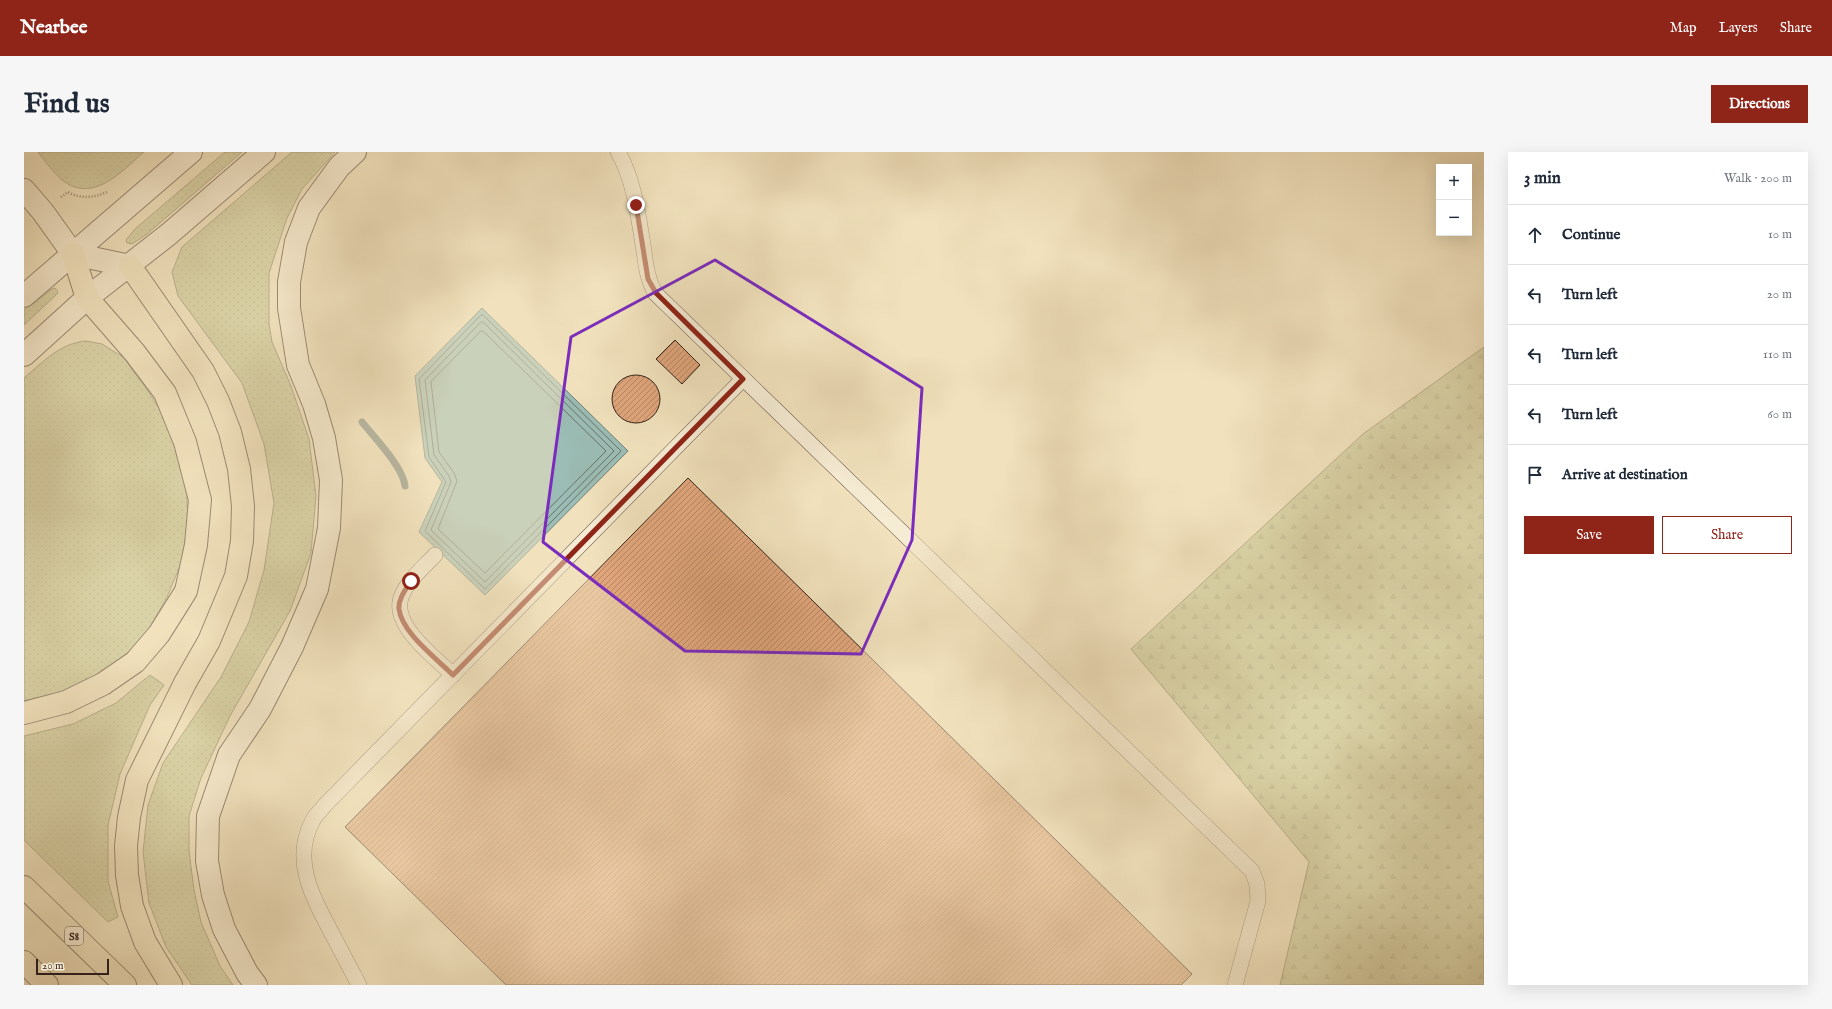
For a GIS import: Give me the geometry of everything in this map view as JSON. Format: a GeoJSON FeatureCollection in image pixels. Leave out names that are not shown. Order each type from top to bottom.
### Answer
{"type":"FeatureCollection","features":[{"type":"Feature","properties":{"kind":"highway"},"geometry":{"type":"LineString","coordinates":[[24,713],[66,702],[103,684],[135,662],[160,634],[186,591],[196,545],[200,500],[186,442],[165,393],[135,353],[87,298],[73,254]]}},
{"type":"Feature","properties":{"kind":"highway"},"geometry":{"type":"LineString","coordinates":[[130,266],[202,371],[218,401],[234,447],[239,469],[243,506],[242,541],[236,576],[209,641],[185,683],[137,780],[129,817],[126,846],[127,875],[132,906],[145,942],[172,985]]}},
{"type":"Feature","properties":{"kind":"highway","name":"S8"},"geometry":{"type":"LineString","coordinates":[[24,886],[125,985]]}},
{"type":"Feature","properties":{"kind":"highway"},"geometry":{"type":"LineString","coordinates":[[24,962],[47,985]]}},
{"type":"Feature","properties":{"kind":"street"},"geometry":{"type":"LineString","coordinates":[[24,296],[191,152]]}},
{"type":"Feature","properties":{"kind":"street"},"geometry":{"type":"LineString","coordinates":[[24,355],[87,298],[130,266],[264,152]]}},
{"type":"Feature","properties":{"kind":"street"},"geometry":{"type":"LineString","coordinates":[[256,985],[247,973],[224,929],[213,895],[207,861],[208,816],[230,755],[260,709],[292,646],[317,589],[329,528],[331,480],[324,438],[316,411],[298,365],[289,308],[289,282],[296,242],[310,208],[339,167],[355,152]]}},
{"type":"Feature","properties":{"kind":"street"},"geometry":{"type":"LineString","coordinates":[[24,190],[43,212],[73,254],[130,266]]}},
{"type":"Feature","properties":{"kind":"lane"},"geometry":{"type":"LineString","coordinates":[[618,152],[627,170],[636,205],[648,279],[656,293],[1252,871],[1257,884],[1258,901],[1235,985]]}},
{"type":"Feature","properties":{"kind":"lane"},"geometry":{"type":"LineString","coordinates":[[359,985],[310,890],[304,870],[304,855],[307,836],[313,820],[324,806],[743,379]]}},
{"type":"Feature","properties":{"kind":"lane"},"geometry":{"type":"LineString","coordinates":[[436,555],[411,581],[402,595],[399,608],[404,623],[413,635],[453,675]]}},
{"type":"Feature","properties":{"kind":"path"},"geometry":{"type":"LineString","coordinates":[[61,198],[68,192],[79,197],[100,195],[112,189]]}},
{"type":"Feature","properties":{"kind":"highlighted area"},"geometry":{"type":"Polygon","coordinates":[[[715,260],[922,388],[912,540],[861,654],[685,651],[543,542],[571,337],[715,260]]]}},
{"type":"Feature","properties":{"kind":"green space"},"geometry":{"type":"Polygon","coordinates":[[[38,152],[144,152],[116,176],[96,187],[85,189],[73,187],[62,180],[38,152]]]}},
{"type":"Feature","properties":{"kind":"green space"},"geometry":{"type":"Polygon","coordinates":[[[225,152],[242,152],[147,234],[132,244],[127,243],[126,240],[135,229],[225,152]]]}},
{"type":"Feature","properties":{"kind":"green space"},"geometry":{"type":"Polygon","coordinates":[[[292,152],[335,152],[302,189],[287,218],[269,273],[269,324],[272,342],[291,386],[309,439],[316,496],[311,553],[290,611],[230,716],[201,778],[189,816],[189,851],[194,890],[201,922],[220,966],[233,985],[192,985],[166,947],[149,903],[143,852],[148,805],[163,763],[221,677],[249,622],[264,570],[274,503],[264,444],[242,383],[178,296],[172,272],[182,247],[292,152]]]}},
{"type":"Feature","properties":{"kind":"green space"},"geometry":{"type":"Polygon","coordinates":[[[55,288],[58,292],[57,294],[24,325],[24,310],[55,288]]]}},
{"type":"Feature","properties":{"kind":"green space"},"geometry":{"type":"Polygon","coordinates":[[[86,341],[102,344],[123,357],[146,388],[169,424],[185,467],[188,520],[182,561],[167,597],[145,636],[104,675],[73,692],[24,701],[24,378],[60,349],[68,345],[86,341]]]}},
{"type":"Feature","properties":{"kind":"green space"},"geometry":{"type":"Polygon","coordinates":[[[1484,347],[1484,985],[1280,985],[1309,862],[1131,649],[1363,434],[1484,347]]]}},
{"type":"Feature","properties":{"kind":"green space"},"geometry":{"type":"Polygon","coordinates":[[[150,675],[164,685],[150,705],[120,774],[108,825],[108,881],[118,917],[108,922],[24,840],[24,736],[73,724],[116,703],[150,675]]]}},
{"type":"Feature","properties":{"kind":"water"},"geometry":{"type":"Polygon","coordinates":[[[482,308],[628,451],[485,595],[419,532],[442,482],[425,458],[415,376],[482,308]]]}},
{"type":"Feature","properties":{"kind":"building"},"geometry":{"type":"Polygon","coordinates":[[[675,340],[700,365],[682,384],[656,359],[675,340]]]}},
{"type":"Feature","properties":{"kind":"building"},"geometry":{"type":"Polygon","coordinates":[[[631,375],[641,375],[653,382],[660,394],[660,404],[653,416],[641,423],[631,423],[623,419],[616,412],[612,404],[612,394],[616,386],[623,379],[631,375]]]}},
{"type":"Feature","properties":{"kind":"building"},"geometry":{"type":"Polygon","coordinates":[[[688,478],[1192,974],[1181,985],[506,985],[345,827],[688,478]]]}},
{"type":"Feature","properties":{"kind":"waterway"},"geometry":{"type":"LineString","coordinates":[[362,422],[394,461],[403,478],[405,486]]}},
{"type":"Feature","properties":{"kind":"route"},"geometry":{"type":"LineString","coordinates":[[411,581],[402,595],[399,608],[404,623],[413,635],[453,675],[743,379],[656,293],[648,279],[636,205]]}}]}
